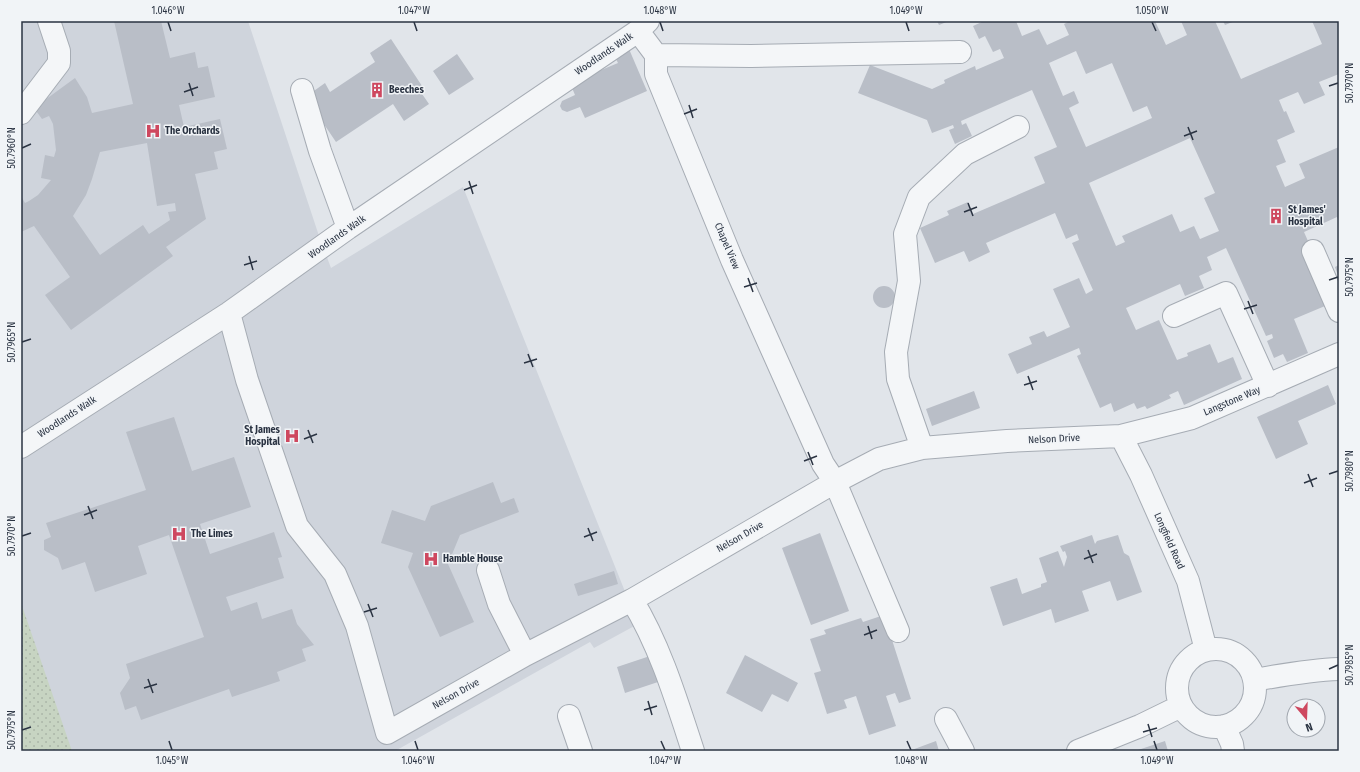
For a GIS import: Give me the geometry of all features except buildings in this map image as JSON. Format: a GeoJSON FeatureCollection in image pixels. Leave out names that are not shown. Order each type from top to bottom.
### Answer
{"type":"FeatureCollection","features":[{"type":"Feature","properties":{"kind":"street"},"geometry":{"type":"LineString","coordinates":[[21,113],[59,63],[59,51],[49,21]]}},
{"type":"Feature","properties":{"kind":"street"},"geometry":{"type":"LineString","coordinates":[[643,26],[656,55],[750,56],[960,52]]}},
{"type":"Feature","properties":{"kind":"street","name":"Woodlands Walk"},"geometry":{"type":"LineString","coordinates":[[21,447],[229,313],[348,228],[643,26]]}},
{"type":"Feature","properties":{"kind":"street","name":"Chapel View"},"geometry":{"type":"LineString","coordinates":[[656,55],[656,74],[732,260],[823,464],[835,482],[898,631]]}},
{"type":"Feature","properties":{"kind":"street"},"geometry":{"type":"LineString","coordinates":[[302,90],[320,151],[348,228]]}},
{"type":"Feature","properties":{"kind":"street"},"geometry":{"type":"LineString","coordinates":[[922,448],[898,379],[896,352],[909,281],[905,234],[920,197],[965,154],[1018,127]]}},
{"type":"Feature","properties":{"kind":"street"},"geometry":{"type":"LineString","coordinates":[[1313,251],[1339,311]]}},
{"type":"Feature","properties":{"kind":"street"},"geometry":{"type":"LineString","coordinates":[[1174,316],[1226,293],[1268,386]]}},
{"type":"Feature","properties":{"kind":"street","name":"Nelson Drive"},"geometry":{"type":"LineString","coordinates":[[229,313],[247,380],[297,526],[335,574],[356,626],[388,733],[526,655],[632,600],[879,458],[922,448],[1007,441],[1121,436]]}},
{"type":"Feature","properties":{"kind":"street","name":"Langstone Way"},"geometry":{"type":"LineString","coordinates":[[1121,436],[1192,418],[1339,354]]}},
{"type":"Feature","properties":{"kind":"street","name":"Longfield Road"},"geometry":{"type":"LineString","coordinates":[[1121,436],[1141,475],[1188,581],[1206,650]]}},
{"type":"Feature","properties":{"kind":"street"},"geometry":{"type":"LineString","coordinates":[[488,570],[499,604],[526,655]]}},
{"type":"Feature","properties":{"kind":"street"},"geometry":{"type":"LineString","coordinates":[[632,600],[645,623],[675,694],[693,751]]}},
{"type":"Feature","properties":{"kind":"street"},"geometry":{"type":"LineString","coordinates":[[1220,649],[1231,652],[1241,658],[1249,666],[1254,680],[1254,696],[1250,708],[1238,720],[1224,726],[1212,727],[1198,723],[1188,716],[1181,706],[1177,691],[1179,675],[1183,666],[1191,657],[1206,650],[1220,649]]}},
{"type":"Feature","properties":{"kind":"street"},"geometry":{"type":"LineString","coordinates":[[1254,680],[1326,670],[1339,670]]}},
{"type":"Feature","properties":{"kind":"street"},"geometry":{"type":"LineString","coordinates":[[1078,751],[1140,726],[1181,706]]}},
{"type":"Feature","properties":{"kind":"street"},"geometry":{"type":"LineString","coordinates":[[570,716],[581,751]]}},
{"type":"Feature","properties":{"kind":"street"},"geometry":{"type":"LineString","coordinates":[[946,719],[962,751]]}},
{"type":"Feature","properties":{"kind":"street"},"geometry":{"type":"LineString","coordinates":[[1224,726],[1232,744],[1233,751]]}},
{"type":"Feature","properties":{"kind":"shaded area","name":"St James Hospital"},"geometry":{"type":"Polygon","coordinates":[[[21,21],[248,21],[331,268],[463,187],[638,624],[594,648],[590,642],[395,751],[21,751],[21,21]]]}},
{"type":"Feature","properties":{"kind":"green space"},"geometry":{"type":"Polygon","coordinates":[[[21,603],[72,751],[21,751],[21,603]]]}},
{"type":"Feature","properties":{"kind":"place","name":"Beeches"},"geometry":{"type":"Point","coordinates":[377,90]}},
{"type":"Feature","properties":{"kind":"place","name":"The Orchards"},"geometry":{"type":"Point","coordinates":[153,131]}},
{"type":"Feature","properties":{"kind":"place","name":"St James' Hospital"},"geometry":{"type":"Point","coordinates":[1276,216]}},
{"type":"Feature","properties":{"kind":"place","name":"St James Hospital"},"geometry":{"type":"Point","coordinates":[292,436]}},
{"type":"Feature","properties":{"kind":"place","name":"The Limes"},"geometry":{"type":"Point","coordinates":[179,534]}},
{"type":"Feature","properties":{"kind":"place","name":"Hamble House"},"geometry":{"type":"Point","coordinates":[431,559]}}]}
